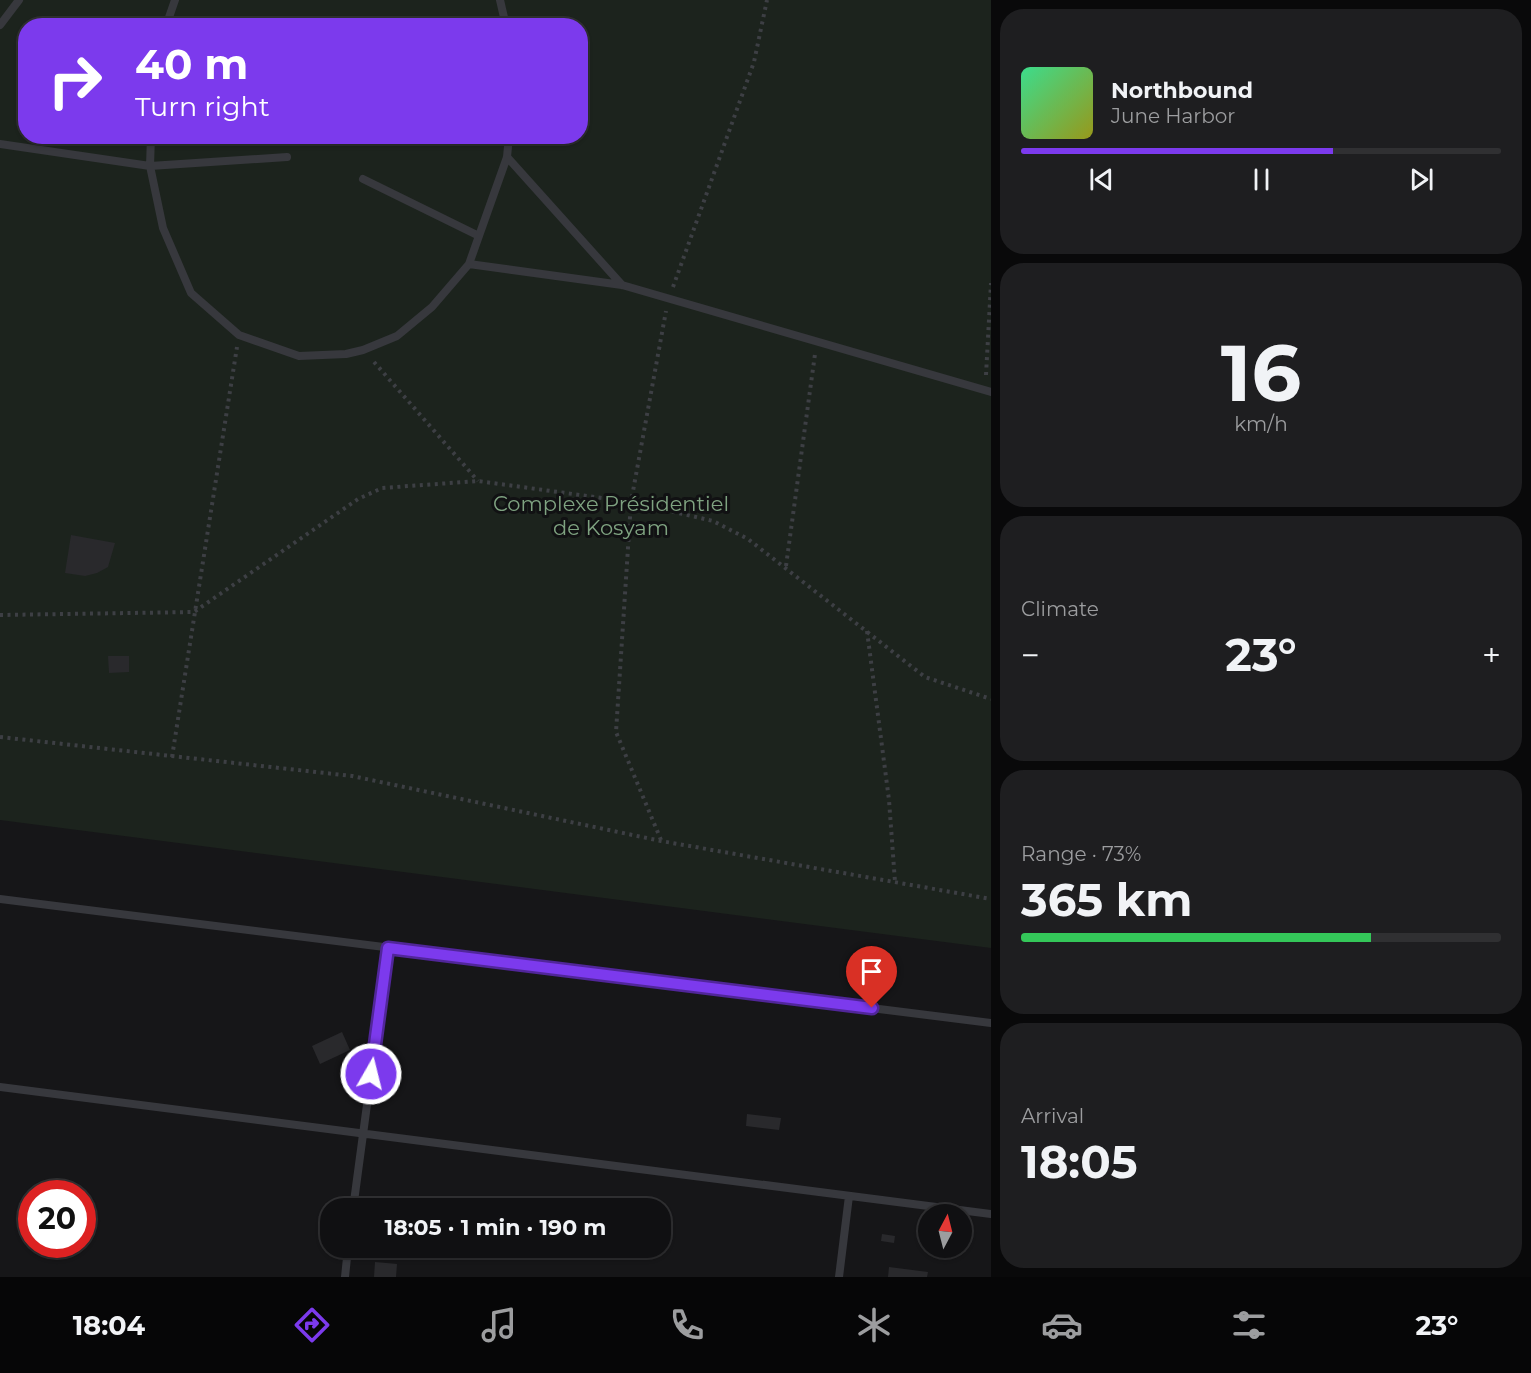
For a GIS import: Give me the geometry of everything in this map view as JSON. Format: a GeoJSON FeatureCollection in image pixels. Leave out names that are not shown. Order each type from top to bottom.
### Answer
{"type":"FeatureCollection","features":[{"type":"Feature","properties":{"kind":"lane"},"geometry":{"type":"LineString","coordinates":[[0,25],[19,0]]}},
{"type":"Feature","properties":{"kind":"lane"},"geometry":{"type":"LineString","coordinates":[[169,18],[175,0]]}},
{"type":"Feature","properties":{"kind":"lane"},"geometry":{"type":"LineString","coordinates":[[500,0],[504,18]]}},
{"type":"Feature","properties":{"kind":"lane"},"geometry":{"type":"LineString","coordinates":[[0,144],[150,166],[287,158]]}},
{"type":"Feature","properties":{"kind":"lane"},"geometry":{"type":"LineString","coordinates":[[151,144],[150,166],[163,228],[191,293],[239,335],[299,356],[346,354],[363,350],[397,336],[432,307],[469,264],[507,157],[508,144]]}},
{"type":"Feature","properties":{"kind":"lane"},"geometry":{"type":"LineString","coordinates":[[507,157],[622,285]]}},
{"type":"Feature","properties":{"kind":"lane"},"geometry":{"type":"LineString","coordinates":[[363,179],[479,236]]}},
{"type":"Feature","properties":{"kind":"lane"},"geometry":{"type":"LineString","coordinates":[[469,264],[622,285],[988,391]]}},
{"type":"Feature","properties":{"kind":"lane"},"geometry":{"type":"LineString","coordinates":[[0,899],[991,1023]]}},
{"type":"Feature","properties":{"kind":"lane"},"geometry":{"type":"LineString","coordinates":[[355,1198],[388,948]]}},
{"type":"Feature","properties":{"kind":"lane"},"geometry":{"type":"LineString","coordinates":[[0,1088],[991,1214]]}},
{"type":"Feature","properties":{"kind":"lane"},"geometry":{"type":"LineString","coordinates":[[839,1277],[849,1196]]}},
{"type":"Feature","properties":{"kind":"lane"},"geometry":{"type":"LineString","coordinates":[[345,1277],[347,1258]]}},
{"type":"Feature","properties":{"kind":"path"},"geometry":{"type":"LineString","coordinates":[[661,841],[616,732],[631,502],[669,298],[754,62],[767,0]]}},
{"type":"Feature","properties":{"kind":"path"},"geometry":{"type":"LineString","coordinates":[[988,391],[991,283]]}},
{"type":"Feature","properties":{"kind":"path"},"geometry":{"type":"LineString","coordinates":[[171,757],[239,335]]}},
{"type":"Feature","properties":{"kind":"path"},"geometry":{"type":"LineString","coordinates":[[786,567],[816,341]]}},
{"type":"Feature","properties":{"kind":"path"},"geometry":{"type":"LineString","coordinates":[[363,350],[478,481]]}},
{"type":"Feature","properties":{"kind":"path"},"geometry":{"type":"LineString","coordinates":[[0,615],[194,612],[358,499],[382,488],[478,481],[631,502],[713,521],[748,539],[925,677],[991,699]]}},
{"type":"Feature","properties":{"kind":"path"},"geometry":{"type":"LineString","coordinates":[[866,630],[889,800],[895,882]]}},
{"type":"Feature","properties":{"kind":"path"},"geometry":{"type":"LineString","coordinates":[[0,737],[352,776],[661,841],[991,899]]}},
{"type":"Feature","properties":{"kind":"green space","name":"Complexe Présidentiel de Kosyam"},"geometry":{"type":"Polygon","coordinates":[[[0,0],[991,0],[991,948],[0,820],[0,0]]]}},
{"type":"Feature","properties":{"kind":"building"},"geometry":{"type":"Polygon","coordinates":[[[71,535],[115,543],[108,567],[85,576],[65,573],[71,535]]]}},
{"type":"Feature","properties":{"kind":"building"},"geometry":{"type":"Polygon","coordinates":[[[108,656],[129,656],[129,672],[109,673],[108,656]]]}},
{"type":"Feature","properties":{"kind":"building"},"geometry":{"type":"Polygon","coordinates":[[[342,1032],[350,1050],[320,1064],[312,1046],[342,1032]]]}},
{"type":"Feature","properties":{"kind":"building"},"geometry":{"type":"Polygon","coordinates":[[[747,1114],[781,1118],[779,1130],[746,1126],[747,1114]]]}},
{"type":"Feature","properties":{"kind":"building"},"geometry":{"type":"Polygon","coordinates":[[[882,1234],[895,1236],[894,1243],[881,1241],[882,1234]]]}},
{"type":"Feature","properties":{"kind":"building"},"geometry":{"type":"Polygon","coordinates":[[[375,1262],[397,1264],[396,1277],[374,1277],[375,1262]]]}},
{"type":"Feature","properties":{"kind":"building"},"geometry":{"type":"Polygon","coordinates":[[[889,1267],[928,1272],[927,1277],[888,1277],[889,1267]]]}},
{"type":"Feature","properties":{"kind":"route"},"geometry":{"type":"LineString","coordinates":[[371,1074],[388,948],[872,1008]]}}]}
